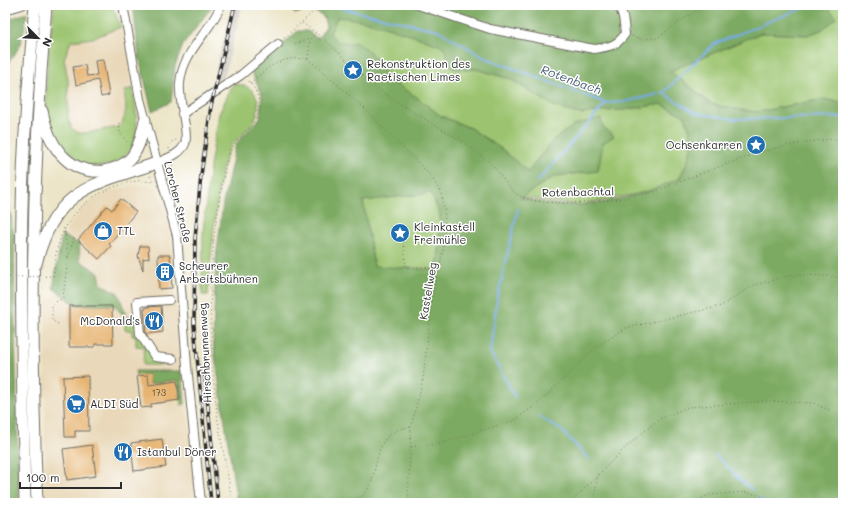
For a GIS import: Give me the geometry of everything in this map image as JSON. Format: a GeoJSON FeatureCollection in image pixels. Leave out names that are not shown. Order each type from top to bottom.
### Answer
{"type":"FeatureCollection","features":[{"type":"Feature","properties":{"kind":"highway"},"geometry":{"type":"LineString","coordinates":[[26,503],[21,314],[22,209],[27,95],[35,5]]}},
{"type":"Feature","properties":{"kind":"highway"},"geometry":{"type":"LineString","coordinates":[[37,503],[32,284],[38,95],[46,5]]}},
{"type":"Feature","properties":{"kind":"highway"},"geometry":{"type":"LineString","coordinates":[[38,95],[49,137],[57,150],[67,161],[83,169],[97,171],[147,159],[157,162]]}},
{"type":"Feature","properties":{"kind":"highway"},"geometry":{"type":"LineString","coordinates":[[123,165],[132,156],[138,145],[145,120]]}},
{"type":"Feature","properties":{"kind":"highway"},"geometry":{"type":"LineString","coordinates":[[32,284],[46,232],[54,218],[68,202],[95,183],[157,162]]}},
{"type":"Feature","properties":{"kind":"street"},"geometry":{"type":"LineString","coordinates":[[9,9],[22,5]]}},
{"type":"Feature","properties":{"kind":"street"},"geometry":{"type":"LineString","coordinates":[[157,162],[179,152],[184,144],[186,137],[182,114],[180,83],[184,63],[194,44],[222,5]]}},
{"type":"Feature","properties":{"kind":"street"},"geometry":{"type":"LineString","coordinates":[[418,5],[490,29],[594,48],[609,48],[620,42],[625,34],[624,19],[620,8],[617,5]]}},
{"type":"Feature","properties":{"kind":"street","name":"Lorcher Straße"},"geometry":{"type":"LineString","coordinates":[[122,7],[145,120],[177,236],[187,366],[201,503]]}},
{"type":"Feature","properties":{"kind":"street"},"geometry":{"type":"LineString","coordinates":[[182,114],[241,75],[278,44]]}},
{"type":"Feature","properties":{"kind":"street"},"geometry":{"type":"LineString","coordinates":[[169,300],[137,302],[140,334],[155,357],[173,359]]}},
{"type":"Feature","properties":{"kind":"path"},"geometry":{"type":"LineString","coordinates":[[278,44],[302,23],[317,5]]}},
{"type":"Feature","properties":{"kind":"path"},"geometry":{"type":"LineString","coordinates":[[625,34],[641,39],[658,38],[704,5]]}},
{"type":"Feature","properties":{"kind":"path"},"geometry":{"type":"LineString","coordinates":[[784,5],[799,5]]}},
{"type":"Feature","properties":{"kind":"path","name":"Rotenbachtal"},"geometry":{"type":"LineString","coordinates":[[302,23],[317,32],[382,91],[487,160],[502,175],[511,189],[520,196],[534,201],[556,202],[612,200],[646,194],[758,152],[814,139],[843,139]]}},
{"type":"Feature","properties":{"kind":"path"},"geometry":{"type":"LineString","coordinates":[[295,44],[310,39],[317,32]]}},
{"type":"Feature","properties":{"kind":"path"},"geometry":{"type":"LineString","coordinates":[[250,83],[271,64],[296,58],[308,59],[310,39]]}},
{"type":"Feature","properties":{"kind":"path","name":"Kastellweg"},"geometry":{"type":"LineString","coordinates":[[308,59],[365,109],[432,176],[441,193],[445,212],[445,229],[440,268],[432,297],[423,379],[411,427],[408,503]]}},
{"type":"Feature","properties":{"kind":"path","name":"Hirschbrunnenweg"},"geometry":{"type":"LineString","coordinates":[[232,503],[217,414],[211,344],[210,302],[217,217],[230,153],[234,145],[255,122],[258,115],[259,101],[257,93],[250,83],[241,75]]}},
{"type":"Feature","properties":{"kind":"path"},"geometry":{"type":"LineString","coordinates":[[5,277],[53,276],[57,244],[64,227],[80,206],[96,196],[137,181],[153,182],[170,176],[170,170],[173,165],[170,143],[182,136]]}},
{"type":"Feature","properties":{"kind":"path"},"geometry":{"type":"LineString","coordinates":[[64,227],[68,258]]}},
{"type":"Feature","properties":{"kind":"path"},"geometry":{"type":"LineString","coordinates":[[58,324],[52,320],[52,304],[63,298],[68,258],[74,238]]}},
{"type":"Feature","properties":{"kind":"path"},"geometry":{"type":"LineString","coordinates":[[403,238],[406,266],[440,268]]}},
{"type":"Feature","properties":{"kind":"path"},"geometry":{"type":"LineString","coordinates":[[411,447],[439,444],[515,420],[540,402],[595,348],[626,328],[721,306],[754,285],[791,275],[831,276],[843,278]]}},
{"type":"Feature","properties":{"kind":"path"},"geometry":{"type":"LineString","coordinates":[[570,503],[598,473],[633,440],[659,419],[688,407],[767,401],[813,403],[843,416]]}},
{"type":"Feature","properties":{"kind":"path"},"geometry":{"type":"LineString","coordinates":[[349,503],[365,494],[372,478],[378,453],[384,441],[395,431],[411,427]]}},
{"type":"Feature","properties":{"kind":"path"},"geometry":{"type":"LineString","coordinates":[[594,503],[598,473]]}},
{"type":"Feature","properties":{"kind":"path"},"geometry":{"type":"LineString","coordinates":[[690,503],[708,495],[745,492],[790,503]]}},
{"type":"Feature","properties":{"kind":"path"},"geometry":{"type":"LineString","coordinates":[[355,503],[359,497]]}},
{"type":"Feature","properties":{"kind":"shaded area"},"geometry":{"type":"Polygon","coordinates":[[[233,5],[242,5],[224,78],[213,81],[233,5]]]}},
{"type":"Feature","properties":{"kind":"shaded area"},"geometry":{"type":"Polygon","coordinates":[[[121,27],[128,53],[133,88],[124,91],[126,101],[124,121],[118,127],[85,133],[75,132],[72,129],[68,119],[68,79],[64,59],[71,41],[93,38],[121,27]]]}},
{"type":"Feature","properties":{"kind":"shaded area"},"geometry":{"type":"Polygon","coordinates":[[[133,185],[157,187],[169,226],[197,503],[45,503],[45,303],[58,294],[60,254],[67,229],[82,208],[103,194],[133,185]]]}},
{"type":"Feature","properties":{"kind":"green space"},"geometry":{"type":"Polygon","coordinates":[[[54,5],[110,5],[115,12],[121,27],[93,38],[71,41],[64,59],[68,79],[68,119],[72,129],[79,133],[118,127],[125,115],[126,106],[124,91],[133,88],[137,121],[135,140],[130,150],[124,157],[106,166],[85,165],[67,155],[61,149],[50,126],[47,114],[46,99],[54,5]]]}},
{"type":"Feature","properties":{"kind":"green space"},"geometry":{"type":"Polygon","coordinates":[[[133,5],[213,5],[183,45],[175,66],[171,102],[152,111],[139,57],[133,5]]]}},
{"type":"Feature","properties":{"kind":"green space"},"geometry":{"type":"Polygon","coordinates":[[[287,5],[825,5],[837,18],[821,30],[807,35],[761,33],[670,71],[711,104],[728,108],[757,112],[823,99],[843,103],[843,503],[237,503],[213,342],[216,259],[223,203],[236,144],[260,118],[262,95],[251,71],[298,31],[308,31],[318,39],[326,26],[323,16],[309,9],[295,14],[287,5]],[[337,17],[330,34],[338,42],[358,43],[371,53],[392,82],[415,96],[441,116],[470,128],[503,150],[528,172],[553,140],[574,125],[601,118],[603,127],[614,136],[603,143],[598,171],[555,176],[520,198],[564,205],[591,204],[617,200],[643,193],[679,179],[687,163],[693,141],[685,116],[661,104],[624,110],[581,114],[570,112],[554,106],[510,79],[476,69],[464,70],[452,68],[444,47],[378,24],[337,17]],[[431,193],[363,201],[374,266],[436,270],[439,251],[440,215],[431,193]]]}},
{"type":"Feature","properties":{"kind":"green space"},"geometry":{"type":"Polygon","coordinates":[[[825,5],[843,5],[843,103],[823,99],[757,112],[728,108],[712,104],[670,71],[761,33],[807,35],[821,30],[837,18],[825,5]]]}},
{"type":"Feature","properties":{"kind":"green space"},"geometry":{"type":"Polygon","coordinates":[[[27,13],[21,41],[15,54],[5,65],[5,20],[27,13]]]}},
{"type":"Feature","properties":{"kind":"green space"},"geometry":{"type":"Polygon","coordinates":[[[337,17],[359,18],[385,25],[444,47],[464,70],[476,69],[510,79],[554,106],[581,114],[624,110],[661,104],[685,116],[693,141],[687,163],[679,179],[647,192],[579,205],[520,197],[555,176],[598,171],[603,143],[539,157],[528,173],[503,150],[470,128],[441,116],[415,96],[392,82],[371,53],[358,43],[338,42],[329,34],[337,17]]]}},
{"type":"Feature","properties":{"kind":"green space"},"geometry":{"type":"Polygon","coordinates":[[[233,84],[243,85],[254,93],[258,101],[257,114],[250,126],[231,146],[224,164],[216,215],[208,295],[202,295],[203,231],[210,166],[219,114],[233,84]]]}},
{"type":"Feature","properties":{"kind":"green space"},"geometry":{"type":"Polygon","coordinates":[[[431,192],[440,215],[439,251],[436,270],[374,267],[363,201],[431,192]]]}},
{"type":"Feature","properties":{"kind":"green space"},"geometry":{"type":"Polygon","coordinates":[[[5,193],[7,194],[14,235],[19,503],[5,503],[5,193]]]}},
{"type":"Feature","properties":{"kind":"green space"},"geometry":{"type":"Polygon","coordinates":[[[62,235],[79,244],[80,261],[99,273],[101,284],[118,293],[126,314],[121,313],[114,305],[76,305],[53,288],[62,235]]]}},
{"type":"Feature","properties":{"kind":"green space"},"geometry":{"type":"Polygon","coordinates":[[[125,317],[135,317],[137,334],[163,361],[163,365],[143,365],[144,347],[136,346],[136,336],[132,336],[132,330],[125,330],[125,317]]]}},
{"type":"Feature","properties":{"kind":"green space"},"geometry":{"type":"Polygon","coordinates":[[[135,371],[182,371],[185,404],[181,405],[178,380],[149,384],[148,374],[136,375],[135,371]]]}},
{"type":"Feature","properties":{"kind":"building"},"geometry":{"type":"Polygon","coordinates":[[[103,60],[109,95],[101,97],[98,80],[76,85],[73,67],[85,65],[87,76],[97,75],[95,61],[103,60]]]}},
{"type":"Feature","properties":{"kind":"building","name":"TTL"},"geometry":{"type":"Polygon","coordinates":[[[121,199],[136,212],[109,244],[111,246],[99,259],[78,240],[107,206],[112,210],[121,199]]]}},
{"type":"Feature","properties":{"kind":"building"},"geometry":{"type":"Polygon","coordinates":[[[140,246],[148,246],[149,258],[143,259],[143,270],[138,256],[140,246]]]}},
{"type":"Feature","properties":{"kind":"building","name":"Scheurer Arbeitsbühnen"},"geometry":{"type":"Polygon","coordinates":[[[158,255],[170,255],[172,288],[159,289],[158,255]]]}},
{"type":"Feature","properties":{"kind":"building"},"geometry":{"type":"Polygon","coordinates":[[[69,306],[112,306],[113,344],[95,344],[95,347],[69,347],[69,306]]]}},
{"type":"Feature","properties":{"kind":"building","name":"McDonald's"},"geometry":{"type":"Polygon","coordinates":[[[161,306],[163,332],[146,334],[144,309],[146,309],[146,307],[161,306]]]}},
{"type":"Feature","properties":{"kind":"building"},"geometry":{"type":"Polygon","coordinates":[[[148,375],[149,385],[177,381],[180,400],[151,404],[151,407],[141,408],[137,376],[148,375]]]}},
{"type":"Feature","properties":{"kind":"building","name":"ALDI Süd"},"geometry":{"type":"Polygon","coordinates":[[[88,376],[89,431],[75,431],[75,437],[65,437],[63,377],[88,376]]]}},
{"type":"Feature","properties":{"kind":"building"},"geometry":{"type":"Polygon","coordinates":[[[162,439],[166,467],[134,471],[132,455],[121,455],[120,449],[131,447],[131,443],[162,439]]]}},
{"type":"Feature","properties":{"kind":"building"},"geometry":{"type":"Polygon","coordinates":[[[92,445],[96,476],[67,480],[63,449],[92,445]]]}},
{"type":"Feature","properties":{"kind":"waterway"},"geometry":{"type":"LineString","coordinates":[[663,93],[714,44],[810,5]]}},
{"type":"Feature","properties":{"kind":"waterway","name":"Rotenbach"},"geometry":{"type":"LineString","coordinates":[[340,8],[438,30],[483,57],[606,103],[624,102],[663,93],[696,113],[733,119],[843,117]]}},
{"type":"Feature","properties":{"kind":"waterway"},"geometry":{"type":"LineString","coordinates":[[538,181],[606,103]]}},
{"type":"Feature","properties":{"kind":"waterway"},"geometry":{"type":"LineString","coordinates":[[515,397],[490,352],[497,299],[518,209]]}},
{"type":"Feature","properties":{"kind":"waterway"},"geometry":{"type":"LineString","coordinates":[[538,416],[561,430],[589,459]]}},
{"type":"Feature","properties":{"kind":"waterway"},"geometry":{"type":"LineString","coordinates":[[716,455],[752,490]]}},
{"type":"Feature","properties":{"kind":"waterway"},"geometry":{"type":"LineString","coordinates":[[759,498],[763,501]]}},
{"type":"Feature","properties":{"kind":"railway"},"geometry":{"type":"LineString","coordinates":[[211,503],[194,325],[195,239],[201,175],[211,106],[235,5]]}},
{"type":"Feature","properties":{"kind":"railway"},"geometry":{"type":"LineString","coordinates":[[204,369],[218,503]]}},
{"type":"Feature","properties":{"kind":"place","name":"Rekonstruktion des Raetischen Limes"},"geometry":{"type":"Point","coordinates":[353,70]}},
{"type":"Feature","properties":{"kind":"place","name":"Ochsenkarren"},"geometry":{"type":"Point","coordinates":[756,145]}},
{"type":"Feature","properties":{"kind":"place","name":"TTL"},"geometry":{"type":"Point","coordinates":[103,231]}},
{"type":"Feature","properties":{"kind":"place","name":"Kleinkastell Freimühle"},"geometry":{"type":"Point","coordinates":[400,233]}},
{"type":"Feature","properties":{"kind":"place","name":"Scheurer Arbeitsbühnen"},"geometry":{"type":"Point","coordinates":[165,272]}},
{"type":"Feature","properties":{"kind":"place","name":"McDonald's"},"geometry":{"type":"Point","coordinates":[154,321]}},
{"type":"Feature","properties":{"kind":"place","name":"ALDI Süd"},"geometry":{"type":"Point","coordinates":[76,404]}},
{"type":"Feature","properties":{"kind":"place","name":"Istanbul Döner"},"geometry":{"type":"Point","coordinates":[123,452]}}]}
